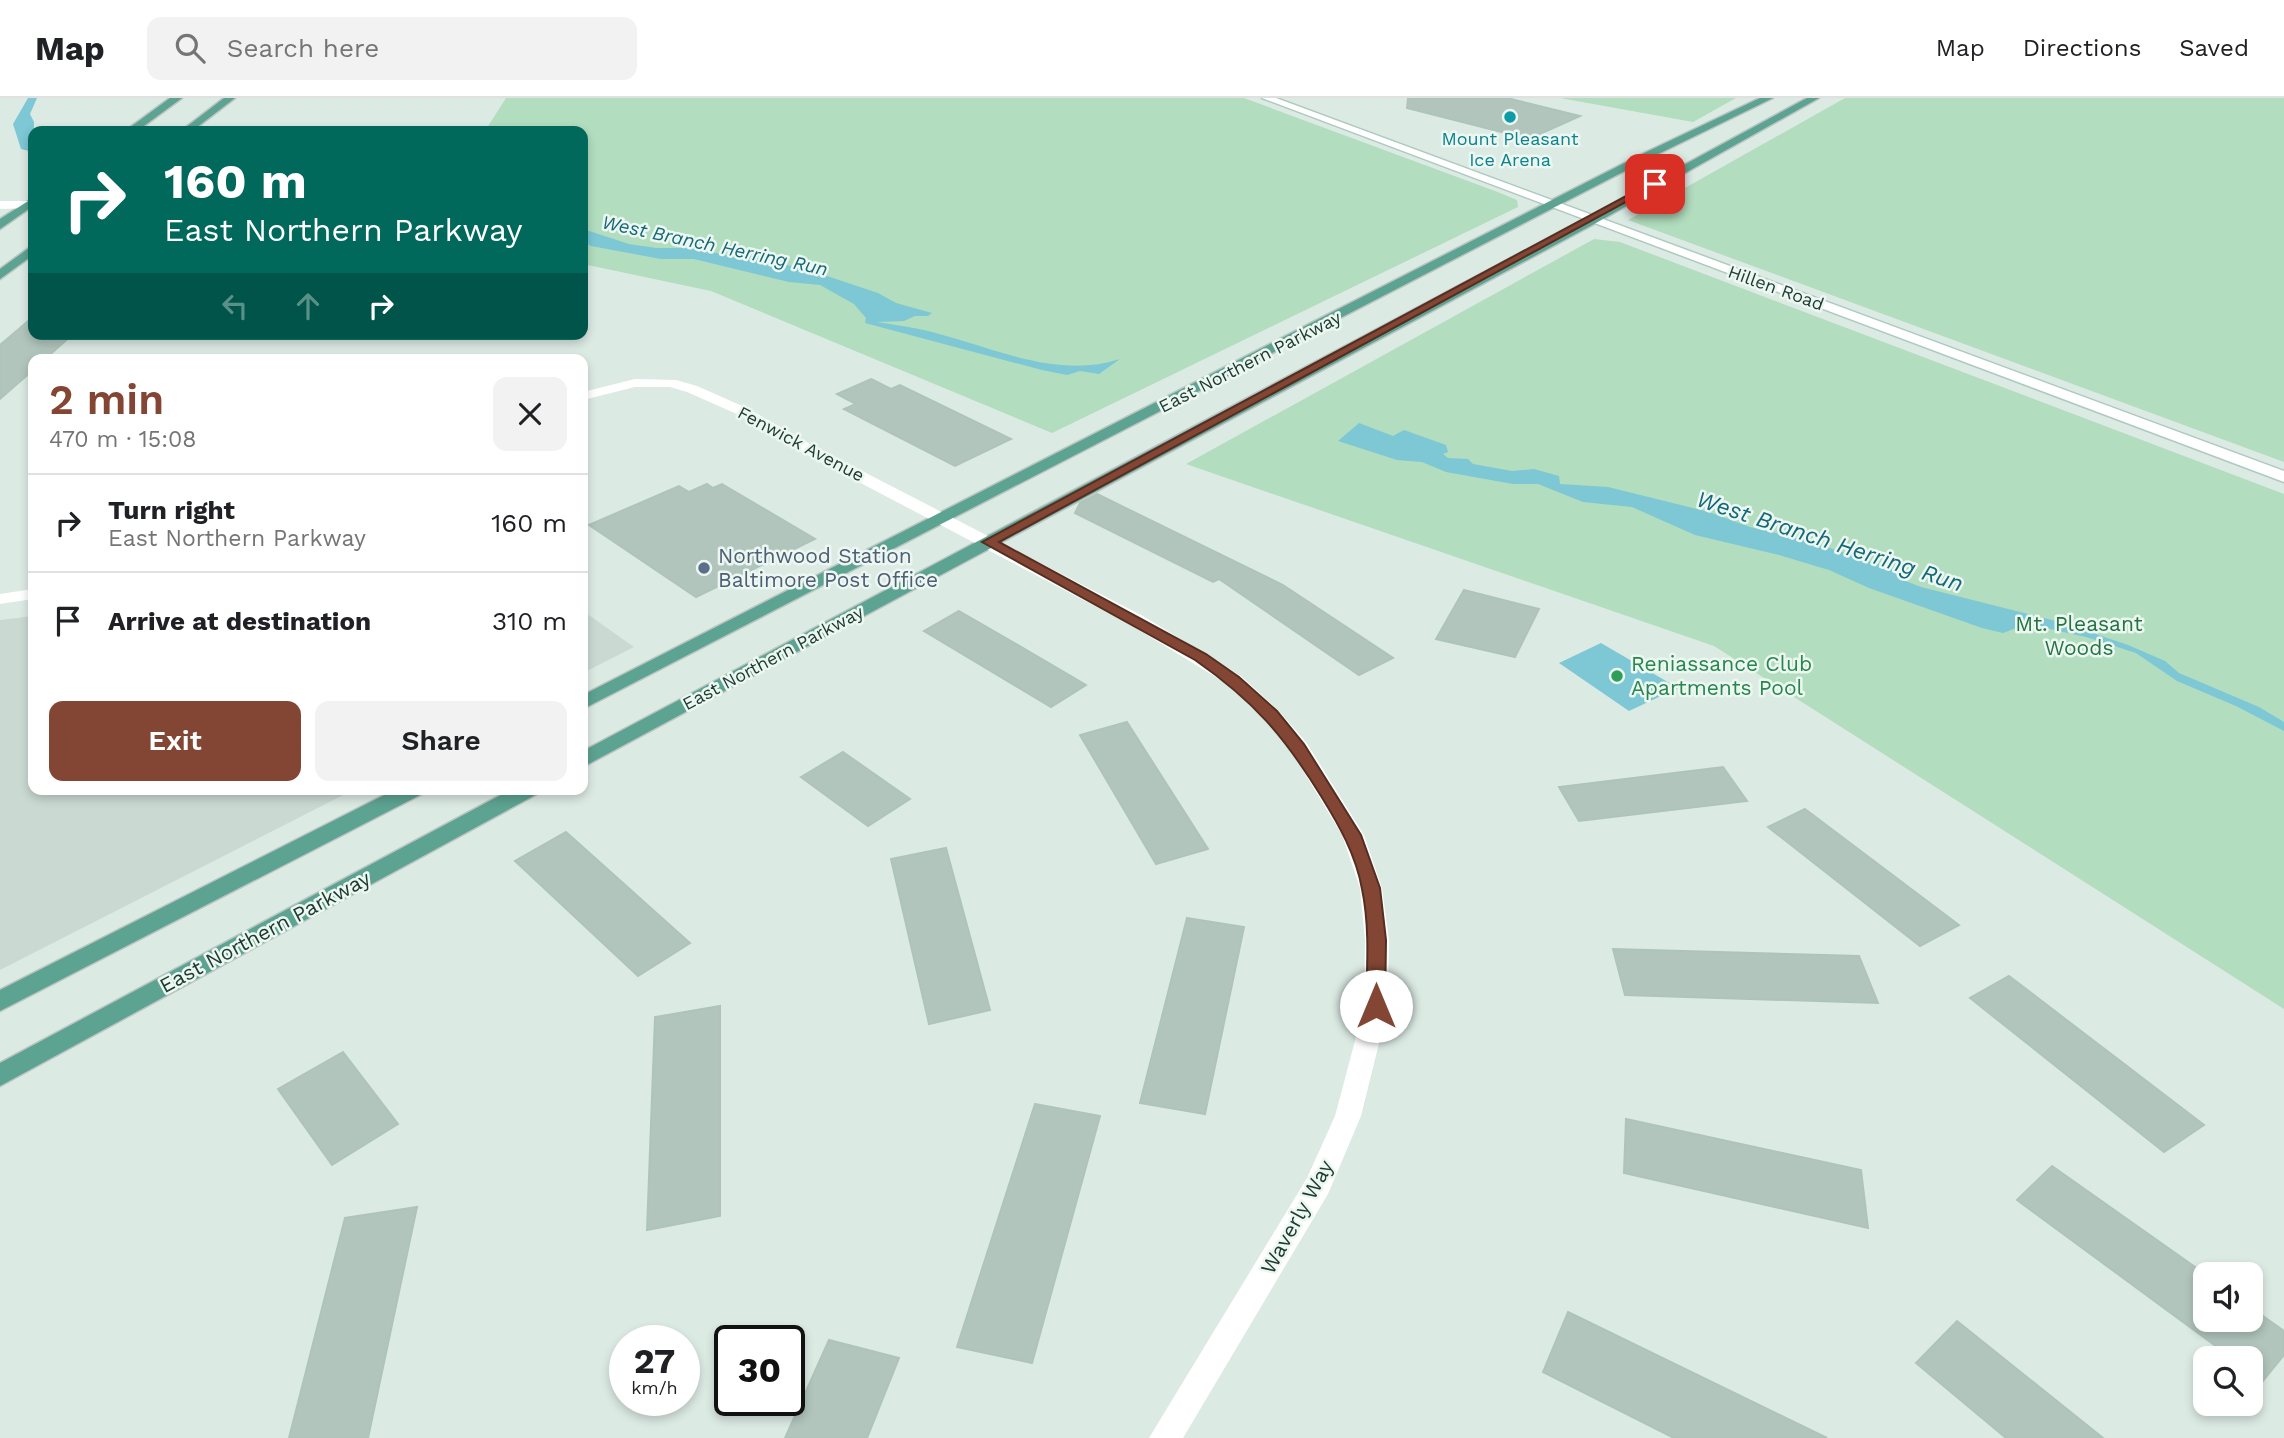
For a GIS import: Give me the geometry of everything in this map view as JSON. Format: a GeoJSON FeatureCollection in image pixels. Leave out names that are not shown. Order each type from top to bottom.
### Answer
{"type":"FeatureCollection","features":[{"type":"Feature","properties":{"kind":"main road"},"geometry":{"type":"LineString","coordinates":[[137,126],[177,98]]}},
{"type":"Feature","properties":{"kind":"main road"},"geometry":{"type":"LineString","coordinates":[[193,126],[230,98]]}},
{"type":"Feature","properties":{"kind":"main road","name":"East Northern Parkway"},"geometry":{"type":"LineString","coordinates":[[588,700],[1555,206],[1646,156],[1768,98]]}},
{"type":"Feature","properties":{"kind":"main road","name":"East Northern Parkway"},"geometry":{"type":"LineString","coordinates":[[588,757],[1592,220],[1814,98]]}},
{"type":"Feature","properties":{"kind":"main road"},"geometry":{"type":"LineString","coordinates":[[0,225],[28,206]]}},
{"type":"Feature","properties":{"kind":"main road"},"geometry":{"type":"LineString","coordinates":[[0,275],[28,253]]}},
{"type":"Feature","properties":{"kind":"main road"},"geometry":{"type":"LineString","coordinates":[[0,1001],[402,795]]}},
{"type":"Feature","properties":{"kind":"main road","name":"East Northern Parkway"},"geometry":{"type":"LineString","coordinates":[[0,1075],[518,795]]}},
{"type":"Feature","properties":{"kind":"street","name":"Hillen Road"},"geometry":{"type":"LineString","coordinates":[[1267,98],[2284,477]]}},
{"type":"Feature","properties":{"kind":"street"},"geometry":{"type":"LineString","coordinates":[[0,205],[28,203]]}},
{"type":"Feature","properties":{"kind":"street","name":"Fenwick Avenue"},"geometry":{"type":"LineString","coordinates":[[588,394],[615,386],[653,382],[682,386],[724,403],[944,518]]}},
{"type":"Feature","properties":{"kind":"street","name":"Waverly Way"},"geometry":{"type":"LineString","coordinates":[[944,518],[1136,620],[1234,680],[1271,714],[1299,747],[1353,835],[1371,888],[1377,940],[1376,1006],[1348,1115],[1318,1185],[1164,1438]]}},
{"type":"Feature","properties":{"kind":"street"},"geometry":{"type":"LineString","coordinates":[[0,599],[28,595]]}},
{"type":"Feature","properties":{"kind":"shaded area"},"geometry":{"type":"Polygon","coordinates":[[[588,615],[634,647],[588,670],[588,615]]]}},
{"type":"Feature","properties":{"kind":"shaded area"},"geometry":{"type":"Polygon","coordinates":[[[28,617],[28,795],[343,795],[0,970],[0,620],[28,617]]]}},
{"type":"Feature","properties":{"kind":"green space"},"geometry":{"type":"Polygon","coordinates":[[[506,98],[1244,98],[1495,191],[1517,200],[1518,207],[1052,433],[711,291],[588,265],[588,126],[488,126],[506,98]]]}},
{"type":"Feature","properties":{"kind":"green space"},"geometry":{"type":"Polygon","coordinates":[[[1560,98],[1736,98],[1693,122],[1560,98]]]}},
{"type":"Feature","properties":{"kind":"green space"},"geometry":{"type":"Polygon","coordinates":[[[1845,98],[2284,98],[2284,462],[1628,220],[1845,98]]]}},
{"type":"Feature","properties":{"kind":"green space","name":"Mt. Pleasant Woods"},"geometry":{"type":"Polygon","coordinates":[[[1594,239],[1620,242],[2284,494],[2284,1009],[1714,646],[1186,464],[1594,239]]]}},
{"type":"Feature","properties":{"kind":"water"},"geometry":{"type":"Polygon","coordinates":[[[28,98],[37,98],[30,114],[34,126],[28,126],[28,151],[21,149],[13,124],[28,98]]]}},
{"type":"Feature","properties":{"kind":"water"},"geometry":{"type":"Polygon","coordinates":[[[588,231],[629,244],[656,248],[695,248],[734,257],[752,256],[818,273],[878,293],[896,303],[932,313],[904,321],[876,322],[944,335],[1044,363],[1095,365],[1120,359],[1099,374],[1080,371],[1067,375],[1042,370],[865,323],[866,318],[854,304],[820,285],[789,282],[694,259],[661,259],[588,244],[588,231]]]}},
{"type":"Feature","properties":{"kind":"water"},"geometry":{"type":"Polygon","coordinates":[[[1359,423],[1393,436],[1404,430],[1446,445],[1448,452],[1443,454],[1448,458],[1468,459],[1473,464],[1512,471],[1534,469],[1559,476],[1560,484],[1608,487],[1709,512],[1750,527],[1809,541],[1890,568],[1903,580],[1921,587],[2060,622],[2128,645],[2165,661],[2179,673],[2259,707],[2284,722],[2284,731],[2236,706],[2177,681],[2136,653],[2086,637],[2027,624],[2003,633],[1982,628],[1869,588],[1829,570],[1695,535],[1632,507],[1583,502],[1538,484],[1513,484],[1446,472],[1422,462],[1397,460],[1338,441],[1359,423]]]}},
{"type":"Feature","properties":{"kind":"water","name":"Reniassance Club Apartments Pool"},"geometry":{"type":"Polygon","coordinates":[[[1601,643],[1678,688],[1629,711],[1559,663],[1601,643]]]}},
{"type":"Feature","properties":{"kind":"building","name":"Mount Pleasant Ice Arena"},"geometry":{"type":"Polygon","coordinates":[[[1408,98],[1507,98],[1580,116],[1529,139],[1407,108],[1408,98]]]}},
{"type":"Feature","properties":{"kind":"building"},"geometry":{"type":"Polygon","coordinates":[[[28,321],[28,340],[66,340],[51,354],[28,354],[28,374],[0,399],[0,345],[28,321]]]}},
{"type":"Feature","properties":{"kind":"building"},"geometry":{"type":"Polygon","coordinates":[[[871,379],[891,389],[900,385],[1011,439],[955,466],[844,409],[856,404],[837,394],[871,379]]]}},
{"type":"Feature","properties":{"kind":"building","name":"Northwood Station Baltimore Post Office"},"geometry":{"type":"Polygon","coordinates":[[[707,484],[713,488],[722,484],[815,539],[696,597],[589,525],[679,486],[689,492],[707,484]]]}},
{"type":"Feature","properties":{"kind":"building"},"geometry":{"type":"Polygon","coordinates":[[[1097,494],[1283,585],[1393,658],[1359,675],[1219,579],[1213,582],[1075,513],[1080,503],[1097,494]]]}},
{"type":"Feature","properties":{"kind":"building"},"geometry":{"type":"Polygon","coordinates":[[[1464,590],[1539,609],[1515,657],[1436,639],[1464,590]]]}},
{"type":"Feature","properties":{"kind":"building"},"geometry":{"type":"Polygon","coordinates":[[[959,611],[1086,685],[1051,707],[924,631],[959,611]]]}},
{"type":"Feature","properties":{"kind":"building"},"geometry":{"type":"Polygon","coordinates":[[[1127,722],[1208,849],[1156,864],[1080,735],[1127,722]]]}},
{"type":"Feature","properties":{"kind":"building"},"geometry":{"type":"Polygon","coordinates":[[[843,752],[910,799],[868,826],[801,777],[843,752]]]}},
{"type":"Feature","properties":{"kind":"building"},"geometry":{"type":"Polygon","coordinates":[[[1723,767],[1747,801],[1579,821],[1559,787],[1723,767]]]}},
{"type":"Feature","properties":{"kind":"building"},"geometry":{"type":"Polygon","coordinates":[[[1805,809],[1959,925],[1920,946],[1768,827],[1805,809]]]}},
{"type":"Feature","properties":{"kind":"building"},"geometry":{"type":"Polygon","coordinates":[[[566,832],[690,943],[638,976],[515,861],[566,832]]]}},
{"type":"Feature","properties":{"kind":"building"},"geometry":{"type":"Polygon","coordinates":[[[946,848],[990,1010],[929,1024],[891,859],[946,848]]]}},
{"type":"Feature","properties":{"kind":"building"},"geometry":{"type":"Polygon","coordinates":[[[1187,918],[1244,927],[1205,1114],[1140,1103],[1187,918]]]}},
{"type":"Feature","properties":{"kind":"building"},"geometry":{"type":"Polygon","coordinates":[[[1613,949],[1859,956],[1878,1003],[1625,995],[1613,949]]]}},
{"type":"Feature","properties":{"kind":"building"},"geometry":{"type":"Polygon","coordinates":[[[2009,976],[2204,1125],[2164,1152],[1970,998],[2009,976]]]}},
{"type":"Feature","properties":{"kind":"building"},"geometry":{"type":"Polygon","coordinates":[[[720,1006],[720,1216],[647,1230],[655,1017],[720,1006]]]}},
{"type":"Feature","properties":{"kind":"building"},"geometry":{"type":"Polygon","coordinates":[[[343,1052],[398,1124],[332,1165],[278,1089],[343,1052]]]}},
{"type":"Feature","properties":{"kind":"building"},"geometry":{"type":"Polygon","coordinates":[[[1035,1104],[1100,1116],[1032,1363],[957,1347],[1035,1104]]]}},
{"type":"Feature","properties":{"kind":"building"},"geometry":{"type":"Polygon","coordinates":[[[1626,1119],[1861,1170],[1868,1228],[1624,1173],[1626,1119]]]}},
{"type":"Feature","properties":{"kind":"building"},"geometry":{"type":"Polygon","coordinates":[[[2052,1166],[2193,1266],[2193,1329],[2017,1200],[2052,1166]]]}},
{"type":"Feature","properties":{"kind":"building"},"geometry":{"type":"Polygon","coordinates":[[[417,1207],[368,1438],[289,1438],[345,1218],[417,1207]]]}},
{"type":"Feature","properties":{"kind":"building"},"geometry":{"type":"Polygon","coordinates":[[[1568,1312],[1827,1438],[1674,1438],[1543,1372],[1568,1312]]]}},
{"type":"Feature","properties":{"kind":"building"},"geometry":{"type":"Polygon","coordinates":[[[2263,1316],[2284,1331],[2284,1355],[2263,1381],[2263,1346],[2216,1346],[2197,1332],[2263,1332],[2263,1316]]]}},
{"type":"Feature","properties":{"kind":"building"},"geometry":{"type":"Polygon","coordinates":[[[1957,1321],[2103,1438],[2006,1438],[1916,1363],[1957,1321]]]}},
{"type":"Feature","properties":{"kind":"building"},"geometry":{"type":"Polygon","coordinates":[[[829,1340],[899,1358],[867,1438],[785,1438],[795,1416],[805,1416],[805,1393],[829,1340]]]}},
{"type":"Feature","properties":{"kind":"place","name":"Mount Pleasant Ice Arena"},"geometry":{"type":"Point","coordinates":[1510,117]}},
{"type":"Feature","properties":{"kind":"place","name":"Northwood Station Baltimore Post Office"},"geometry":{"type":"Point","coordinates":[704,568]}},
{"type":"Feature","properties":{"kind":"place","name":"Reniassance Club Apartments Pool"},"geometry":{"type":"Point","coordinates":[1617,676]}},
{"type":"Feature","properties":{"kind":"route"},"geometry":{"type":"LineString","coordinates":[[1376,1006],[1377,940],[1371,888],[1353,835],[1299,747],[1271,714],[1234,680],[1200,657],[989,542],[1655,184]]}},
{"type":"Feature","properties":{"kind":"water label","name":"West Branch Herring Run"},"geometry":{"type":"Point","coordinates":[715,245]}},
{"type":"Feature","properties":{"kind":"water label","name":"West Branch Herring Run"},"geometry":{"type":"Point","coordinates":[1830,541]}}]}
